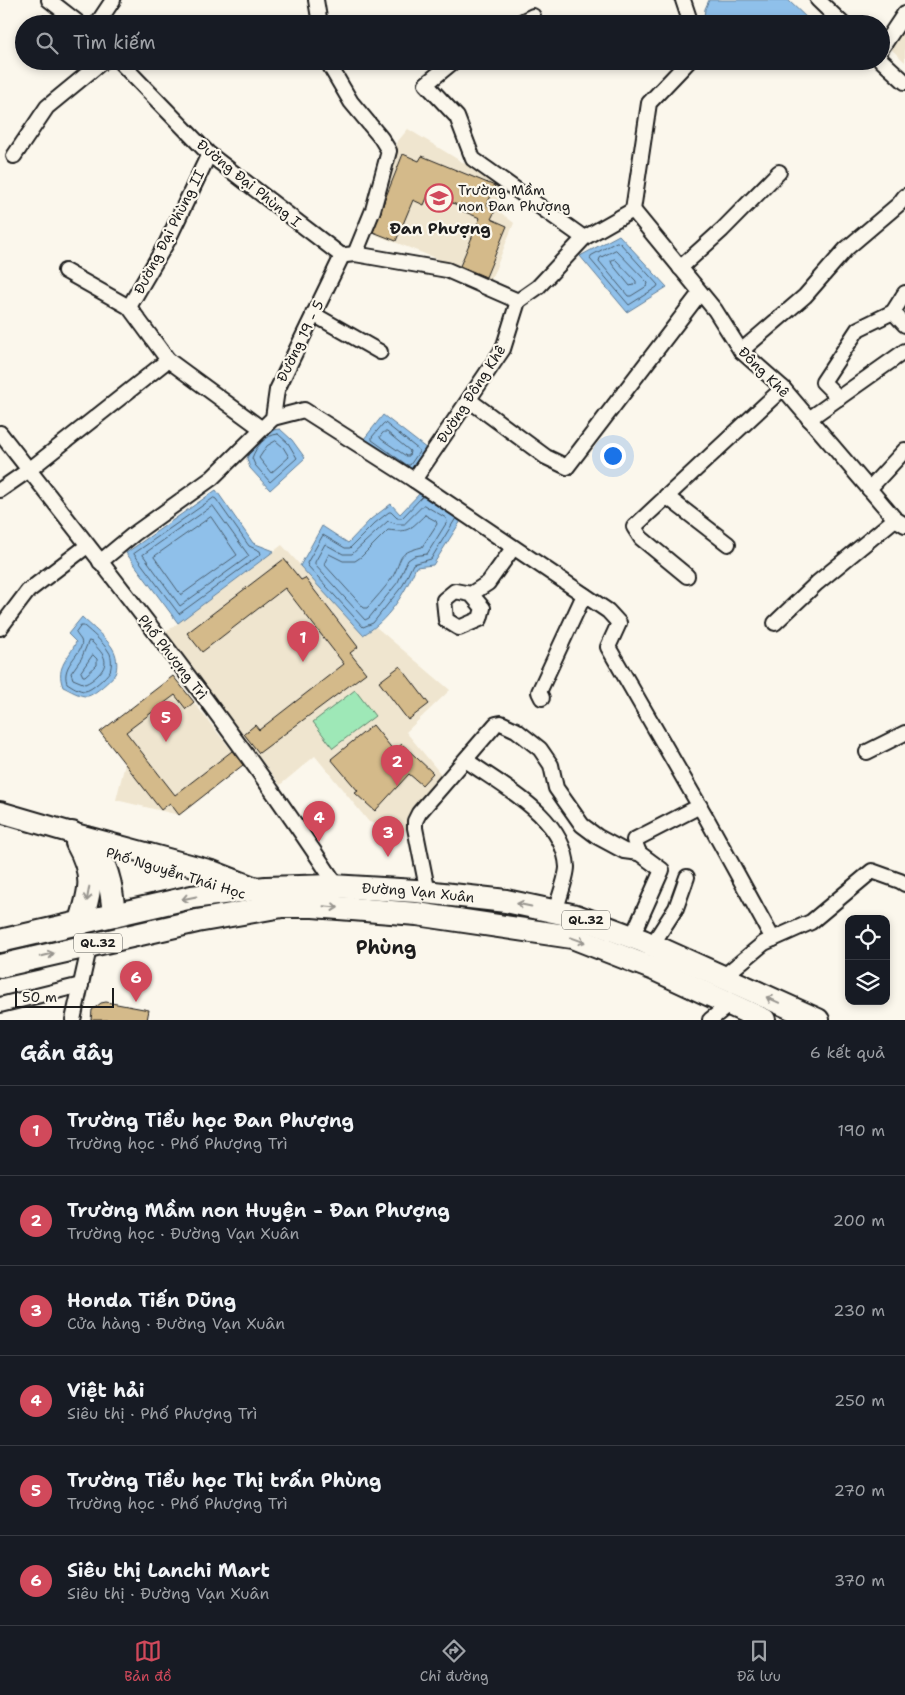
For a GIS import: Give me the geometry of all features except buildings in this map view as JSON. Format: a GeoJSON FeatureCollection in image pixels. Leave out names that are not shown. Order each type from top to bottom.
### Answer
{"type":"FeatureCollection","features":[{"type":"Feature","properties":{"kind":"highway"},"geometry":{"type":"LineString","coordinates":[[72,833],[96,854],[103,865],[110,889],[114,915]]}},
{"type":"Feature","properties":{"kind":"highway"},"geometry":{"type":"LineString","coordinates":[[72,833],[87,862],[90,880],[88,898],[80,924]]}},
{"type":"Feature","properties":{"kind":"highway","name":"Đường Vạn Xuân"},"geometry":{"type":"LineString","coordinates":[[0,941],[242,885],[337,886],[506,901],[576,916],[642,941],[726,990],[764,1020]]}},
{"type":"Feature","properties":{"kind":"highway"},"geometry":{"type":"LineString","coordinates":[[242,885],[243,913]]}},
{"type":"Feature","properties":{"kind":"highway","name":"Đường Vạn Xuân"},"geometry":{"type":"LineString","coordinates":[[0,966],[197,921],[282,906],[313,906],[417,914],[572,937],[654,969],[818,1020]]}},
{"type":"Feature","properties":{"kind":"main road","name":"Phố Nguyễn Thái Học"},"geometry":{"type":"LineString","coordinates":[[0,812],[242,885]]}},
{"type":"Feature","properties":{"kind":"main road","name":"QL.32"},"geometry":{"type":"LineString","coordinates":[[242,885],[282,906]]}},
{"type":"Feature","properties":{"kind":"street"},"geometry":{"type":"LineString","coordinates":[[49,0],[68,15]]}},
{"type":"Feature","properties":{"kind":"street"},"geometry":{"type":"LineString","coordinates":[[103,15],[114,0]]}},
{"type":"Feature","properties":{"kind":"street"},"geometry":{"type":"LineString","coordinates":[[316,0],[318,15]]}},
{"type":"Feature","properties":{"kind":"street"},"geometry":{"type":"LineString","coordinates":[[683,0],[688,15]]}},
{"type":"Feature","properties":{"kind":"street"},"geometry":{"type":"LineString","coordinates":[[818,0],[834,15]]}},
{"type":"Feature","properties":{"kind":"street"},"geometry":{"type":"LineString","coordinates":[[890,35],[905,13]]}},
{"type":"Feature","properties":{"kind":"street"},"geometry":{"type":"LineString","coordinates":[[890,68],[905,82]]}},
{"type":"Feature","properties":{"kind":"street"},"geometry":{"type":"LineString","coordinates":[[14,156],[47,107],[92,70]]}},
{"type":"Feature","properties":{"kind":"street","name":"Đường Đại Phùng I"},"geometry":{"type":"LineString","coordinates":[[128,70],[209,154],[349,255]]}},
{"type":"Feature","properties":{"kind":"street","name":"Đường 19 - 5"},"geometry":{"type":"LineString","coordinates":[[273,418],[276,390],[314,314],[374,210],[389,151],[352,102],[332,70]]}},
{"type":"Feature","properties":{"kind":"street"},"geometry":{"type":"LineString","coordinates":[[443,70],[426,84],[457,117],[473,158],[584,238]]}},
{"type":"Feature","properties":{"kind":"street"},"geometry":{"type":"LineString","coordinates":[[349,255],[447,270],[518,300],[538,287],[584,238],[633,210],[649,103],[680,70]]}},
{"type":"Feature","properties":{"kind":"street","name":"Đường Đại Phùng II"},"geometry":{"type":"LineString","coordinates":[[209,154],[167,242],[129,307],[168,360],[262,429]]}},
{"type":"Feature","properties":{"kind":"street"},"geometry":{"type":"LineString","coordinates":[[680,268],[722,230],[779,172]]}},
{"type":"Feature","properties":{"kind":"street"},"geometry":{"type":"LineString","coordinates":[[741,351],[806,296],[846,249],[905,196]]}},
{"type":"Feature","properties":{"kind":"street","name":"Đông Khê"},"geometry":{"type":"LineString","coordinates":[[633,210],[715,310],[741,351],[783,388],[869,489],[900,522]]}},
{"type":"Feature","properties":{"kind":"street"},"geometry":{"type":"LineString","coordinates":[[65,271],[129,307]]}},
{"type":"Feature","properties":{"kind":"street"},"geometry":{"type":"LineString","coordinates":[[469,400],[546,457],[567,467],[700,293]]}},
{"type":"Feature","properties":{"kind":"street"},"geometry":{"type":"LineString","coordinates":[[839,398],[823,382],[839,356],[858,328],[893,312],[905,293]]}},
{"type":"Feature","properties":{"kind":"street","name":"Đường Đông Khê"},"geometry":{"type":"LineString","coordinates":[[414,480],[503,349],[518,300]]}},
{"type":"Feature","properties":{"kind":"street"},"geometry":{"type":"LineString","coordinates":[[893,312],[905,325]]}},
{"type":"Feature","properties":{"kind":"street"},"geometry":{"type":"LineString","coordinates":[[314,314],[380,352]]}},
{"type":"Feature","properties":{"kind":"street"},"geometry":{"type":"LineString","coordinates":[[809,419],[905,351]]}},
{"type":"Feature","properties":{"kind":"street"},"geometry":{"type":"LineString","coordinates":[[0,490],[29,470],[168,360]]}},
{"type":"Feature","properties":{"kind":"street"},"geometry":{"type":"LineString","coordinates":[[687,576],[641,538],[634,527],[783,388]]}},
{"type":"Feature","properties":{"kind":"street"},"geometry":{"type":"LineString","coordinates":[[100,562],[134,534],[212,478],[273,418],[304,410],[414,480],[608,611],[619,623],[608,647],[774,939]]}},
{"type":"Feature","properties":{"kind":"street","name":"Phố Phượng Trì"},"geometry":{"type":"LineString","coordinates":[[0,433],[201,693],[300,830],[337,886]]}},
{"type":"Feature","properties":{"kind":"street"},"geometry":{"type":"LineString","coordinates":[[869,489],[905,450]]}},
{"type":"Feature","properties":{"kind":"street"},"geometry":{"type":"LineString","coordinates":[[666,496],[728,544]]}},
{"type":"Feature","properties":{"kind":"street"},"geometry":{"type":"LineString","coordinates":[[775,623],[817,582],[900,522]]}},
{"type":"Feature","properties":{"kind":"street"},"geometry":{"type":"LineString","coordinates":[[0,628],[28,591],[87,546]]}},
{"type":"Feature","properties":{"kind":"street"},"geometry":{"type":"LineString","coordinates":[[471,594],[488,582],[513,548]]}},
{"type":"Feature","properties":{"kind":"street"},"geometry":{"type":"LineString","coordinates":[[542,698],[539,692],[584,595]]}},
{"type":"Feature","properties":{"kind":"street"},"geometry":{"type":"LineString","coordinates":[[428,893],[415,821],[419,813],[496,724],[501,723],[507,725],[540,749],[551,765],[556,788],[582,825],[598,837],[624,851],[639,854],[662,870],[642,941]]}},
{"type":"Feature","properties":{"kind":"street"},"geometry":{"type":"LineString","coordinates":[[867,752],[905,733]]}},
{"type":"Feature","properties":{"kind":"street"},"geometry":{"type":"LineString","coordinates":[[470,763],[534,808],[561,842],[567,868],[555,912]]}},
{"type":"Feature","properties":{"kind":"street"},"geometry":{"type":"LineString","coordinates":[[639,854],[634,840],[700,806]]}},
{"type":"Feature","properties":{"kind":"street"},"geometry":{"type":"LineString","coordinates":[[710,1020],[726,990],[764,943],[811,922],[872,871],[905,884]]}},
{"type":"Feature","properties":{"kind":"street"},"geometry":{"type":"LineString","coordinates":[[642,941],[676,908],[687,877]]}},
{"type":"Feature","properties":{"kind":"street"},"geometry":{"type":"LineString","coordinates":[[73,1020],[90,944]]}},
{"type":"Feature","properties":{"kind":"street"},"geometry":{"type":"LineString","coordinates":[[0,1005],[81,985]]}},
{"type":"Feature","properties":{"kind":"shaded area"},"geometry":{"type":"Polygon","coordinates":[[[905,24],[905,62],[890,48],[905,24]]]}},
{"type":"Feature","properties":{"kind":"shaded area","name":"Trường Mầm non Đan Phượng"},"geometry":{"type":"Polygon","coordinates":[[[408,129],[503,187],[496,209],[514,223],[491,280],[369,232],[398,141],[408,129]]]}},
{"type":"Feature","properties":{"kind":"shaded area"},"geometry":{"type":"Polygon","coordinates":[[[282,545],[363,635],[376,627],[450,690],[406,732],[445,779],[403,833],[369,822],[315,756],[280,785],[166,632],[282,545]]]}},
{"type":"Feature","properties":{"kind":"shaded area"},"geometry":{"type":"Polygon","coordinates":[[[173,676],[243,765],[179,815],[116,800],[125,764],[100,732],[173,676]]]}},
{"type":"Feature","properties":{"kind":"green space"},"geometry":{"type":"Polygon","coordinates":[[[355,690],[375,716],[333,748],[313,722],[355,690]]]}},
{"type":"Feature","properties":{"kind":"water"},"geometry":{"type":"Polygon","coordinates":[[[709,0],[788,0],[804,15],[704,15],[709,0]]]}},
{"type":"Feature","properties":{"kind":"water"},"geometry":{"type":"Polygon","coordinates":[[[619,235],[667,287],[627,312],[580,256],[619,235]]]}},
{"type":"Feature","properties":{"kind":"water"},"geometry":{"type":"Polygon","coordinates":[[[383,415],[427,449],[411,471],[367,443],[364,439],[383,415]]]}},
{"type":"Feature","properties":{"kind":"water"},"geometry":{"type":"Polygon","coordinates":[[[280,429],[292,440],[305,458],[270,490],[250,468],[247,459],[251,448],[259,438],[268,432],[280,429]]]}},
{"type":"Feature","properties":{"kind":"water"},"geometry":{"type":"Polygon","coordinates":[[[216,490],[253,543],[274,551],[178,623],[126,553],[216,490]]]}},
{"type":"Feature","properties":{"kind":"water"},"geometry":{"type":"Polygon","coordinates":[[[423,490],[464,516],[433,565],[416,567],[407,587],[395,606],[380,622],[363,635],[300,566],[322,526],[348,543],[371,519],[391,504],[400,514],[423,490]]]}},
{"type":"Feature","properties":{"kind":"water"},"geometry":{"type":"Polygon","coordinates":[[[82,617],[112,647],[117,662],[115,674],[107,683],[88,696],[78,694],[63,687],[61,680],[62,668],[76,642],[68,634],[82,617]]]}},
{"type":"Feature","properties":{"kind":"place","name":"Trường Mầm non Đan Phượng"},"geometry":{"type":"Point","coordinates":[439,198]}},
{"type":"Feature","properties":{"kind":"place","name":"Trường Tiểu học Đan Phượng"},"geometry":{"type":"Point","coordinates":[303,662]}},
{"type":"Feature","properties":{"kind":"place","name":"Trường Tiểu học Thị trấn Phùng"},"geometry":{"type":"Point","coordinates":[166,742]}},
{"type":"Feature","properties":{"kind":"place","name":"Trường Mầm non Huyện - Đan Phượng"},"geometry":{"type":"Point","coordinates":[397,786]}},
{"type":"Feature","properties":{"kind":"place","name":"Việt hải"},"geometry":{"type":"Point","coordinates":[319,842]}},
{"type":"Feature","properties":{"kind":"place","name":"Honda Tiến Dũng"},"geometry":{"type":"Point","coordinates":[388,857]}},
{"type":"Feature","properties":{"kind":"place","name":"Siêu thị Lanchi Mart"},"geometry":{"type":"Point","coordinates":[136,1002]}},
{"type":"Feature","properties":{"kind":"district","name":"Đan Phượng"},"geometry":{"type":"Point","coordinates":[440,228]}},
{"type":"Feature","properties":{"kind":"district","name":"Phùng"},"geometry":{"type":"Point","coordinates":[386,947]}}]}
